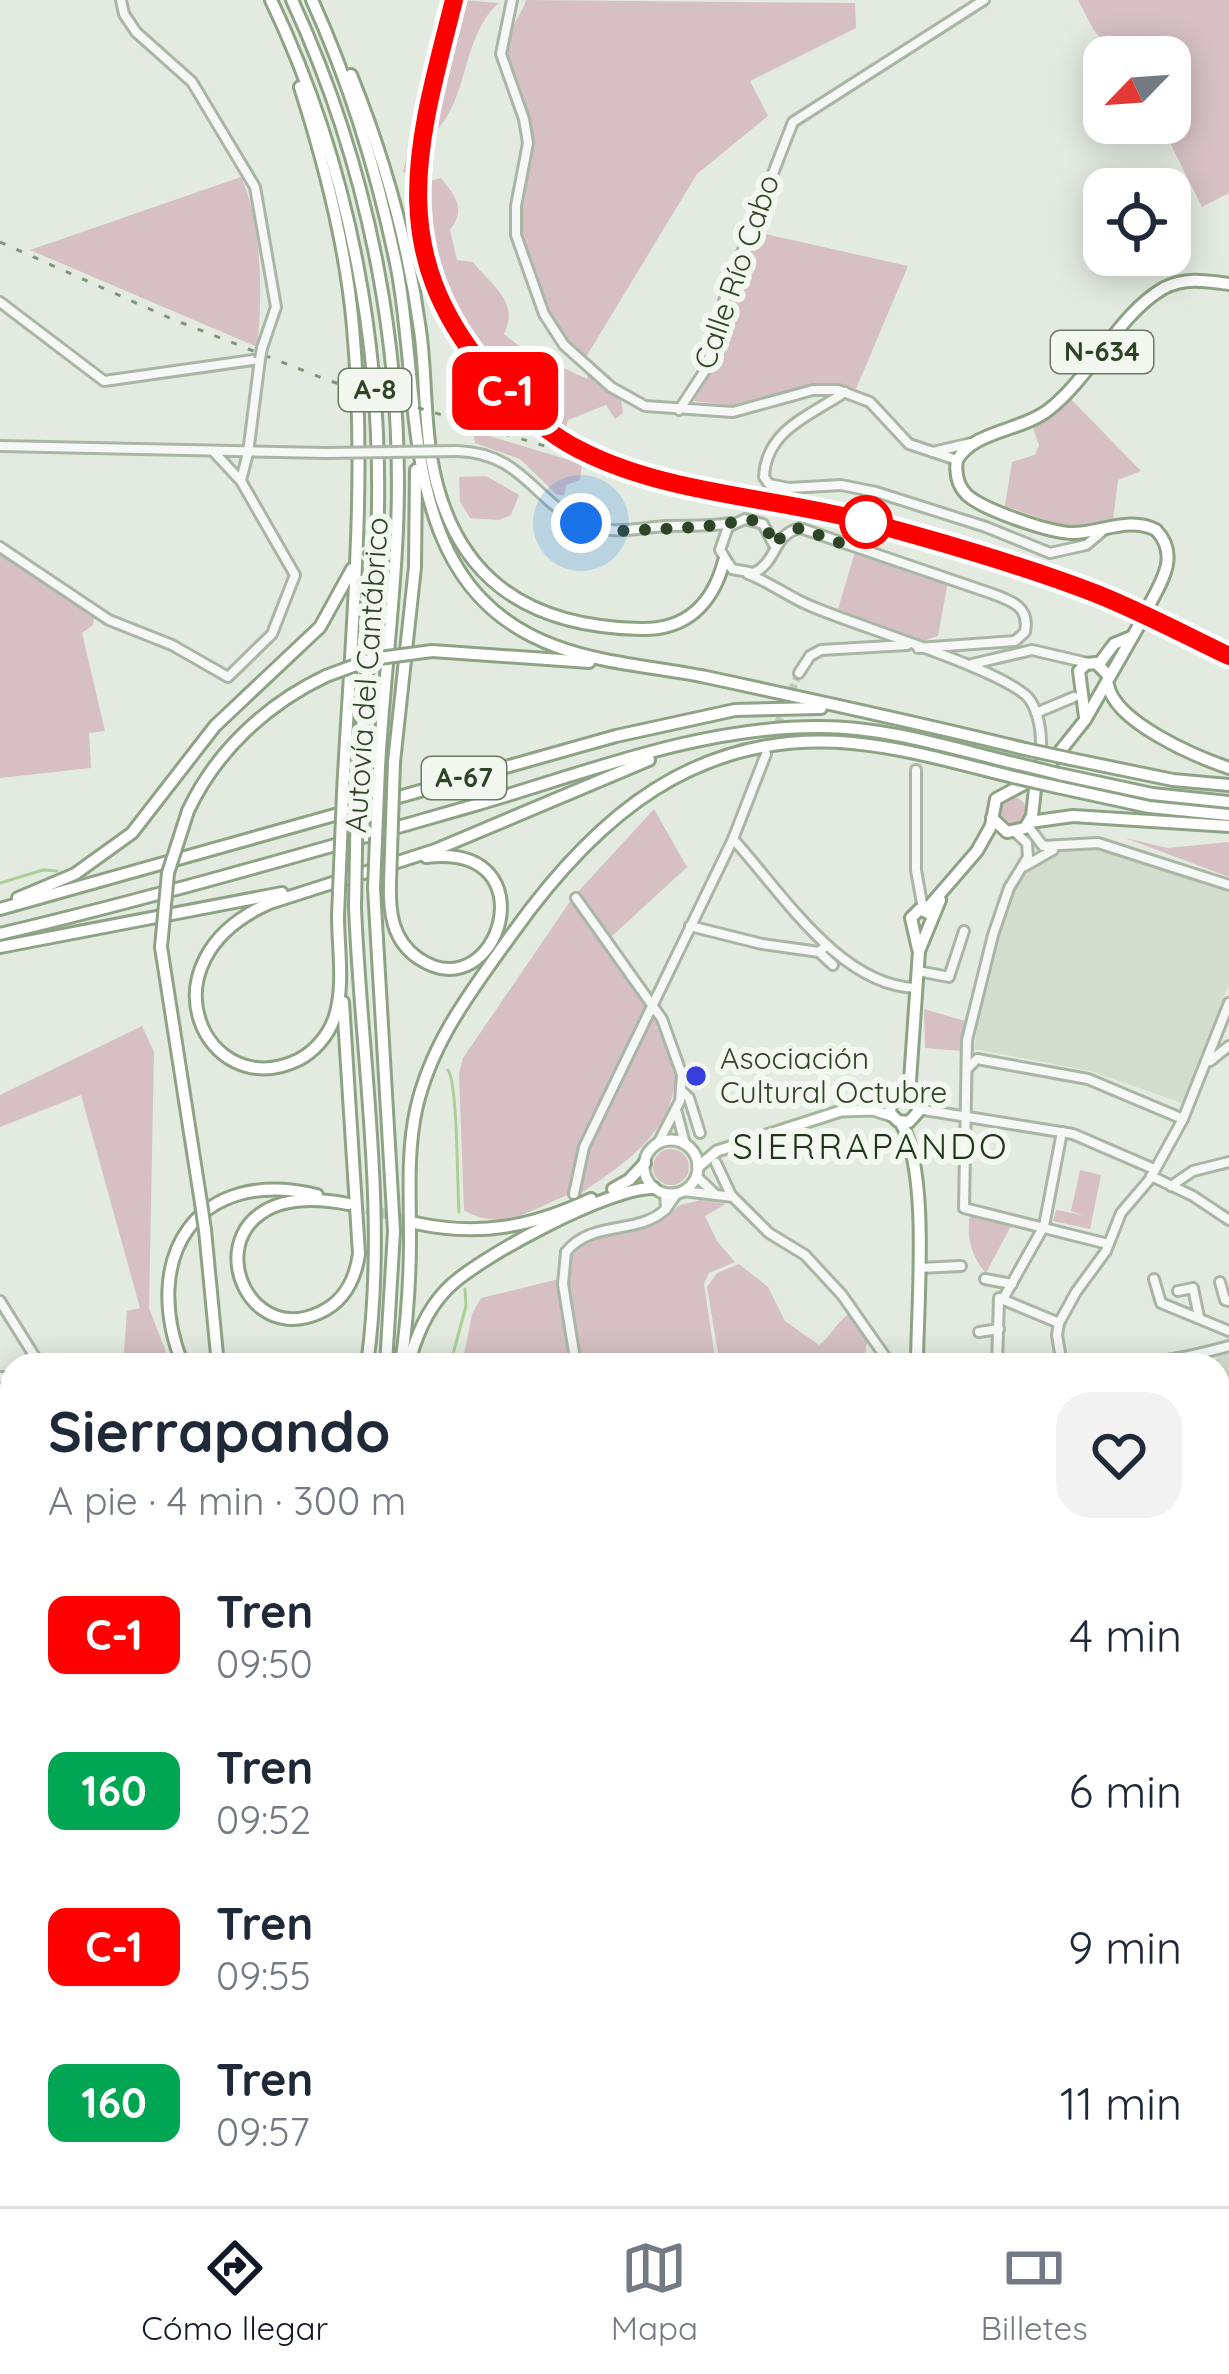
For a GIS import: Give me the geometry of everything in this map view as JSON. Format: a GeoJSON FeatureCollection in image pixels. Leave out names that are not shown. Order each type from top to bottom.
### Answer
{"type":"FeatureCollection","features":[{"type":"Feature","properties":{"kind":"highway"},"geometry":{"type":"LineString","coordinates":[[268,0],[320,147],[353,325],[358,530],[343,793],[341,846],[340,916],[338,1006],[318,1045],[296,1060],[271,1067],[238,1061],[218,1048],[200,1024],[194,996],[197,976],[208,951],[227,928],[246,915],[320,887],[399,861],[467,837],[629,767],[755,731]]}},
{"type":"Feature","properties":{"kind":"highway","name":"Autovía del Cantábrico"},"geometry":{"type":"LineString","coordinates":[[268,0],[298,61],[334,168],[353,242],[371,351],[378,504],[357,794],[355,907],[375,1262],[369,1353]]}},
{"type":"Feature","properties":{"kind":"highway","name":"Autovía del Cantábrico"},"geometry":{"type":"LineString","coordinates":[[292,0],[350,150],[373,241],[386,316],[395,422],[397,533],[374,887],[394,1232],[387,1353]]}},
{"type":"Feature","properties":{"kind":"highway"},"geometry":{"type":"LineString","coordinates":[[315,0],[358,114],[386,215],[403,302],[422,470],[436,527],[453,562],[490,606],[528,634],[574,652],[1173,780],[1229,785]]}},
{"type":"Feature","properties":{"kind":"highway"},"geometry":{"type":"LineString","coordinates":[[315,0],[365,110],[397,211],[421,332],[435,478],[470,555],[500,588],[537,611],[581,625],[623,629],[665,628],[696,614],[711,596],[724,561]]}},
{"type":"Feature","properties":{"kind":"highway","name":"N-634"},"geometry":{"type":"LineString","coordinates":[[957,460],[979,441],[1048,410],[1160,291],[1190,280],[1229,284]]}},
{"type":"Feature","properties":{"kind":"highway"},"geometry":{"type":"LineString","coordinates":[[399,861],[454,856],[480,867],[500,891],[503,919],[497,936],[480,956],[447,968],[426,963],[398,937],[391,914],[394,762],[415,567],[416,412]]}},
{"type":"Feature","properties":{"kind":"highway"},"geometry":{"type":"LineString","coordinates":[[957,460],[958,481],[976,500],[1047,529],[1076,533],[1144,524],[1156,530],[1166,541],[1168,565],[1146,611]]}},
{"type":"Feature","properties":{"kind":"highway"},"geometry":{"type":"LineString","coordinates":[[0,906],[75,874],[143,822],[215,726],[320,628],[349,580],[358,530]]}},
{"type":"Feature","properties":{"kind":"highway"},"geometry":{"type":"LineString","coordinates":[[917,1353],[916,1189],[900,1097],[908,1080],[923,917],[977,851],[996,799],[1039,777],[1085,720],[1136,631],[1077,676],[1085,720]]}},
{"type":"Feature","properties":{"kind":"highway"},"geometry":{"type":"LineString","coordinates":[[217,1353],[205,1230],[161,947],[168,873],[188,811],[215,765],[247,729],[290,696],[326,676],[382,657],[432,651],[573,660],[711,678]]}},
{"type":"Feature","properties":{"kind":"highway"},"geometry":{"type":"LineString","coordinates":[[1094,663],[1111,698],[1125,713],[1229,768]]}},
{"type":"Feature","properties":{"kind":"highway"},"geometry":{"type":"LineString","coordinates":[[1078,694],[1094,694],[1107,683]]}},
{"type":"Feature","properties":{"kind":"highway","name":"A-67"},"geometry":{"type":"LineString","coordinates":[[0,906],[566,749],[704,716],[802,706],[936,728]]}},
{"type":"Feature","properties":{"kind":"highway","name":"A-67"},"geometry":{"type":"LineString","coordinates":[[0,934],[632,758],[755,731],[848,728],[1058,781],[1229,802]]}},
{"type":"Feature","properties":{"kind":"highway"},"geometry":{"type":"LineString","coordinates":[[406,1353],[410,1151],[425,1077],[464,1002],[546,888],[594,834],[673,777],[726,756],[779,744],[861,744],[1015,771]]}},
{"type":"Feature","properties":{"kind":"highway"},"geometry":{"type":"LineString","coordinates":[[1029,824],[1039,777]]}},
{"type":"Feature","properties":{"kind":"highway"},"geometry":{"type":"LineString","coordinates":[[1058,781],[1149,807],[1229,815]]}},
{"type":"Feature","properties":{"kind":"highway"},"geometry":{"type":"LineString","coordinates":[[1013,791],[1031,805]]}},
{"type":"Feature","properties":{"kind":"highway"},"geometry":{"type":"LineString","coordinates":[[977,851],[1029,824],[1073,816],[1229,826]]}},
{"type":"Feature","properties":{"kind":"highway"},"geometry":{"type":"LineString","coordinates":[[992,818],[1011,832]]}},
{"type":"Feature","properties":{"kind":"highway"},"geometry":{"type":"LineString","coordinates":[[0,947],[320,887]]}},
{"type":"Feature","properties":{"kind":"highway"},"geometry":{"type":"LineString","coordinates":[[325,1200],[272,1207],[254,1218],[241,1236],[236,1256],[243,1285],[257,1304],[279,1318],[305,1318],[334,1304],[347,1290],[358,1265],[340,916]]}},
{"type":"Feature","properties":{"kind":"highway"},"geometry":{"type":"LineString","coordinates":[[900,1097],[918,1109],[901,1120]]}},
{"type":"Feature","properties":{"kind":"highway"},"geometry":{"type":"LineString","coordinates":[[415,1222],[463,1231],[502,1230],[549,1218],[621,1185],[644,1163]]}},
{"type":"Feature","properties":{"kind":"highway"},"geometry":{"type":"LineString","coordinates":[[621,1185],[666,1189]]}},
{"type":"Feature","properties":{"kind":"highway"},"geometry":{"type":"LineString","coordinates":[[179,1353],[166,1294],[170,1263],[185,1233],[211,1208],[249,1192],[292,1189],[349,1204]]}},
{"type":"Feature","properties":{"kind":"highway"},"geometry":{"type":"LineString","coordinates":[[411,1353],[432,1308],[470,1270],[623,1191],[666,1189]]}},
{"type":"Feature","properties":{"kind":"main road"},"geometry":{"type":"LineString","coordinates":[[873,1110],[900,1097]]}},
{"type":"Feature","properties":{"kind":"main road"},"geometry":{"type":"LineString","coordinates":[[716,1157],[674,1140],[658,1143],[644,1163],[666,1189],[716,1157],[841,1111],[873,1110],[901,1120]]}},
{"type":"Feature","properties":{"kind":"main road"},"geometry":{"type":"LineString","coordinates":[[688,1147],[697,1172]]}},
{"type":"Feature","properties":{"kind":"street"},"geometry":{"type":"LineString","coordinates":[[121,0],[136,32],[193,82],[255,187],[276,308],[262,348],[241,481]]}},
{"type":"Feature","properties":{"kind":"street"},"geometry":{"type":"LineString","coordinates":[[512,0],[501,53],[528,137],[514,220],[517,243],[559,340],[598,377],[639,404],[733,412],[813,390],[845,392],[875,406],[906,442],[957,460]]}},
{"type":"Feature","properties":{"kind":"street","name":"Calle Río Cabo"},"geometry":{"type":"LineString","coordinates":[[679,410],[706,369],[726,294],[787,130],[984,0]]}},
{"type":"Feature","properties":{"kind":"street"},"geometry":{"type":"LineString","coordinates":[[0,302],[104,381],[260,359]]}},
{"type":"Feature","properties":{"kind":"street"},"geometry":{"type":"LineString","coordinates":[[845,392],[784,431],[765,463],[764,477],[769,484],[789,488],[841,485],[876,492],[1050,553],[1086,544],[1105,529]]}},
{"type":"Feature","properties":{"kind":"street"},"geometry":{"type":"LineString","coordinates":[[934,452],[979,441]]}},
{"type":"Feature","properties":{"kind":"street"},"geometry":{"type":"LineString","coordinates":[[0,446],[483,454],[506,463],[589,526],[619,531],[758,521],[774,545]]}},
{"type":"Feature","properties":{"kind":"street"},"geometry":{"type":"LineString","coordinates":[[0,547],[109,620],[172,645],[228,677],[272,634],[295,575],[241,481],[213,452]]}},
{"type":"Feature","properties":{"kind":"street"},"geometry":{"type":"LineString","coordinates":[[934,452],[958,481]]}},
{"type":"Feature","properties":{"kind":"street"},"geometry":{"type":"LineString","coordinates":[[734,523],[720,544],[724,561],[732,569],[803,603],[970,664],[1022,692],[1036,713],[1041,737],[1039,777]]}},
{"type":"Feature","properties":{"kind":"street"},"geometry":{"type":"LineString","coordinates":[[700,527],[720,544]]}},
{"type":"Feature","properties":{"kind":"street"},"geometry":{"type":"LineString","coordinates":[[748,574],[769,562],[774,545],[792,529],[804,529],[993,594],[1017,604],[1025,614],[1024,632],[1016,641],[818,650],[799,673]]}},
{"type":"Feature","properties":{"kind":"street"},"geometry":{"type":"LineString","coordinates":[[769,562],[784,590]]}},
{"type":"Feature","properties":{"kind":"street"},"geometry":{"type":"LineString","coordinates":[[942,656],[950,644]]}},
{"type":"Feature","properties":{"kind":"street"},"geometry":{"type":"LineString","coordinates":[[970,664],[1025,650],[1094,663]]}},
{"type":"Feature","properties":{"kind":"street"},"geometry":{"type":"LineString","coordinates":[[1059,655],[1077,676]]}},
{"type":"Feature","properties":{"kind":"street"},"geometry":{"type":"LineString","coordinates":[[989,659],[986,666],[991,676]]}},
{"type":"Feature","properties":{"kind":"street"},"geometry":{"type":"LineString","coordinates":[[1036,713],[1078,694]]}},
{"type":"Feature","properties":{"kind":"street"},"geometry":{"type":"LineString","coordinates":[[574,1194],[584,1147],[733,838],[766,754]]}},
{"type":"Feature","properties":{"kind":"street"},"geometry":{"type":"LineString","coordinates":[[916,770],[923,917]]}},
{"type":"Feature","properties":{"kind":"street"},"geometry":{"type":"LineString","coordinates":[[1029,824],[1042,846],[1098,843],[1229,885]]}},
{"type":"Feature","properties":{"kind":"street"},"geometry":{"type":"LineString","coordinates":[[1011,832],[1025,840],[1029,852],[1002,906],[974,1004],[966,1070],[964,1208],[1108,1244]]}},
{"type":"Feature","properties":{"kind":"street"},"geometry":{"type":"LineString","coordinates":[[733,838],[832,965]]}},
{"type":"Feature","properties":{"kind":"street"},"geometry":{"type":"LineString","coordinates":[[1018,872],[1066,844]]}},
{"type":"Feature","properties":{"kind":"street"},"geometry":{"type":"LineString","coordinates":[[919,891],[932,896],[943,893]]}},
{"type":"Feature","properties":{"kind":"street"},"geometry":{"type":"LineString","coordinates":[[576,898],[665,1025],[682,1075],[683,1092],[658,1143]]}},
{"type":"Feature","properties":{"kind":"street"},"geometry":{"type":"LineString","coordinates":[[690,926],[763,944],[823,949],[892,984],[916,988]]}},
{"type":"Feature","properties":{"kind":"street"},"geometry":{"type":"LineString","coordinates":[[918,971],[949,977],[964,931]]}},
{"type":"Feature","properties":{"kind":"street"},"geometry":{"type":"LineString","coordinates":[[1061,1353],[1059,1323],[1108,1244],[1121,1213],[1152,1173],[1183,1119],[1229,1003]]}},
{"type":"Feature","properties":{"kind":"street"},"geometry":{"type":"LineString","coordinates":[[1220,1029],[1229,1042]]}},
{"type":"Feature","properties":{"kind":"street"},"geometry":{"type":"LineString","coordinates":[[969,1036],[970,1051],[977,1060],[1088,1079],[1183,1119]]}},
{"type":"Feature","properties":{"kind":"street"},"geometry":{"type":"LineString","coordinates":[[1215,1042],[1229,1042]]}},
{"type":"Feature","properties":{"kind":"street"},"geometry":{"type":"LineString","coordinates":[[1208,1062],[1229,1042]]}},
{"type":"Feature","properties":{"kind":"street"},"geometry":{"type":"LineString","coordinates":[[966,1070],[977,1060]]}},
{"type":"Feature","properties":{"kind":"street"},"geometry":{"type":"LineString","coordinates":[[683,1092],[700,1133]]}},
{"type":"Feature","properties":{"kind":"street"},"geometry":{"type":"LineString","coordinates":[[678,1106],[677,1124],[688,1147]]}},
{"type":"Feature","properties":{"kind":"street"},"geometry":{"type":"LineString","coordinates":[[918,1109],[1095,1141],[1229,1220]]}},
{"type":"Feature","properties":{"kind":"street"},"geometry":{"type":"LineString","coordinates":[[998,1353],[1001,1299],[1044,1226],[1062,1132]]}},
{"type":"Feature","properties":{"kind":"street"},"geometry":{"type":"LineString","coordinates":[[716,1157],[731,1196],[764,1229],[826,1275],[882,1353]]}},
{"type":"Feature","properties":{"kind":"street"},"geometry":{"type":"LineString","coordinates":[[1172,1186],[1193,1172],[1229,1162]]}},
{"type":"Feature","properties":{"kind":"street"},"geometry":{"type":"LineString","coordinates":[[697,1172],[716,1195]]}},
{"type":"Feature","properties":{"kind":"street"},"geometry":{"type":"LineString","coordinates":[[574,1353],[563,1284],[566,1252],[590,1232],[646,1221],[666,1208],[666,1189],[731,1196]]}},
{"type":"Feature","properties":{"kind":"street"},"geometry":{"type":"LineString","coordinates":[[918,1268],[961,1266]]}},
{"type":"Feature","properties":{"kind":"street"},"geometry":{"type":"LineString","coordinates":[[985,1279],[1012,1284]]}},
{"type":"Feature","properties":{"kind":"street"},"geometry":{"type":"LineString","coordinates":[[1154,1279],[1161,1303],[1229,1331]]}},
{"type":"Feature","properties":{"kind":"street"},"geometry":{"type":"LineString","coordinates":[[1220,1282],[1229,1301]]}},
{"type":"Feature","properties":{"kind":"street"},"geometry":{"type":"LineString","coordinates":[[1178,1291],[1192,1288],[1199,1319]]}},
{"type":"Feature","properties":{"kind":"street"},"geometry":{"type":"LineString","coordinates":[[1001,1299],[1059,1323]]}},
{"type":"Feature","properties":{"kind":"street"},"geometry":{"type":"LineString","coordinates":[[0,1301],[32,1353]]}},
{"type":"Feature","properties":{"kind":"street"},"geometry":{"type":"LineString","coordinates":[[979,1332],[999,1329]]}},
{"type":"Feature","properties":{"kind":"street"},"geometry":{"type":"LineString","coordinates":[[1199,1353],[1229,1346]]}},
{"type":"Feature","properties":{"kind":"shaded area"},"geometry":{"type":"Polygon","coordinates":[[[443,0],[449,0],[415,130],[411,176],[403,172],[443,0]]]}},
{"type":"Feature","properties":{"kind":"shaded area"},"geometry":{"type":"Polygon","coordinates":[[[462,0],[499,3],[477,34],[451,109],[427,139],[462,0]]]}},
{"type":"Feature","properties":{"kind":"shaded area"},"geometry":{"type":"Polygon","coordinates":[[[526,0],[855,3],[856,28],[750,81],[768,116],[697,174],[586,357],[560,330],[539,295],[520,238],[520,210],[533,138],[508,54],[509,35],[526,0]]]}},
{"type":"Feature","properties":{"kind":"shaded area"},"geometry":{"type":"Polygon","coordinates":[[[1078,0],[1229,0],[1229,193],[1202,207],[1191,185],[1191,168],[1182,168],[1170,144],[1191,144],[1191,36],[1099,36],[1078,0]]]}},
{"type":"Feature","properties":{"kind":"shaded area"},"geometry":{"type":"Polygon","coordinates":[[[241,177],[259,260],[257,347],[30,250],[241,177]]]}},
{"type":"Feature","properties":{"kind":"shaded area"},"geometry":{"type":"Polygon","coordinates":[[[441,178],[457,203],[450,230],[457,260],[473,262],[502,295],[509,313],[504,334],[523,349],[587,379],[588,372],[621,399],[623,413],[615,419],[606,405],[568,420],[565,432],[508,384],[461,325],[431,257],[425,220],[425,182],[441,178]]]}},
{"type":"Feature","properties":{"kind":"shaded area"},"geometry":{"type":"Polygon","coordinates":[[[756,232],[908,266],[856,389],[811,386],[736,406],[694,401],[713,360],[756,232]]]}},
{"type":"Feature","properties":{"kind":"shaded area"},"geometry":{"type":"Polygon","coordinates":[[[1069,397],[1141,471],[1118,480],[1113,521],[1066,527],[1005,506],[1012,462],[1035,455],[1039,445],[1032,425],[1069,397]]]}},
{"type":"Feature","properties":{"kind":"shaded area"},"geometry":{"type":"Polygon","coordinates":[[[473,431],[582,464],[580,480],[566,485],[564,496],[556,494],[520,459],[475,443],[473,431]]]}},
{"type":"Feature","properties":{"kind":"shaded area"},"geometry":{"type":"Polygon","coordinates":[[[486,476],[519,495],[511,515],[499,520],[470,518],[460,502],[459,477],[486,476]]]}},
{"type":"Feature","properties":{"kind":"shaded area"},"geometry":{"type":"Polygon","coordinates":[[[0,549],[95,612],[93,625],[82,633],[105,731],[89,733],[91,768],[0,778],[0,549]]]}},
{"type":"Feature","properties":{"kind":"shaded area"},"geometry":{"type":"Polygon","coordinates":[[[855,552],[948,581],[938,636],[923,641],[838,609],[855,552]]]}},
{"type":"Feature","properties":{"kind":"shaded area"},"geometry":{"type":"Polygon","coordinates":[[[1012,797],[1022,801],[1026,811],[1022,821],[1012,825],[1002,821],[998,811],[1002,801],[1012,797]]]}},
{"type":"Feature","properties":{"kind":"shaded area"},"geometry":{"type":"Polygon","coordinates":[[[654,809],[687,867],[610,938],[577,893],[654,809]]]}},
{"type":"Feature","properties":{"kind":"shaded area"},"geometry":{"type":"Polygon","coordinates":[[[1125,838],[1168,848],[1229,842],[1229,877],[1125,838]]]}},
{"type":"Feature","properties":{"kind":"shaded area"},"geometry":{"type":"Polygon","coordinates":[[[1082,847],[1229,893],[1229,984],[1182,1103],[1090,1071],[974,1049],[983,990],[1015,887],[1039,860],[1082,847]]]}},
{"type":"Feature","properties":{"kind":"shaded area"},"geometry":{"type":"Polygon","coordinates":[[[571,900],[647,1004],[582,1147],[570,1194],[518,1216],[478,1217],[464,1210],[459,1073],[463,1058],[571,900]]]}},
{"type":"Feature","properties":{"kind":"shaded area"},"geometry":{"type":"Polygon","coordinates":[[[924,1009],[965,1021],[962,1051],[925,1048],[924,1009]]]}},
{"type":"Feature","properties":{"kind":"shaded area"},"geometry":{"type":"Polygon","coordinates":[[[652,1011],[660,1025],[654,1028],[661,1027],[679,1090],[673,1091],[669,1108],[650,1138],[578,1195],[586,1150],[652,1011]]]}},
{"type":"Feature","properties":{"kind":"shaded area"},"geometry":{"type":"Polygon","coordinates":[[[142,1026],[154,1052],[149,1308],[166,1353],[124,1353],[127,1311],[140,1308],[81,1095],[0,1127],[0,1095],[142,1026]]]}},
{"type":"Feature","properties":{"kind":"shaded area"},"geometry":{"type":"Polygon","coordinates":[[[671,1149],[684,1154],[689,1167],[684,1180],[671,1185],[658,1180],[653,1167],[658,1154],[671,1149]]]}},
{"type":"Feature","properties":{"kind":"shaded area"},"geometry":{"type":"Polygon","coordinates":[[[1080,1170],[1101,1175],[1090,1229],[1053,1221],[1056,1210],[1083,1215],[1071,1211],[1080,1170]]]}},
{"type":"Feature","properties":{"kind":"shaded area"},"geometry":{"type":"Polygon","coordinates":[[[701,1200],[726,1204],[705,1216],[717,1241],[735,1262],[709,1273],[704,1284],[714,1353],[578,1353],[565,1280],[566,1258],[588,1237],[640,1229],[659,1222],[680,1205],[701,1200]]]}},
{"type":"Feature","properties":{"kind":"shaded area"},"geometry":{"type":"Polygon","coordinates":[[[970,1215],[1012,1224],[986,1273],[971,1246],[970,1215]]]}},
{"type":"Feature","properties":{"kind":"shaded area"},"geometry":{"type":"Polygon","coordinates":[[[739,1264],[768,1287],[785,1321],[819,1345],[850,1313],[867,1343],[865,1353],[718,1353],[707,1287],[717,1273],[739,1264]]]}},
{"type":"Feature","properties":{"kind":"shaded area"},"geometry":{"type":"Polygon","coordinates":[[[559,1279],[571,1353],[464,1353],[472,1314],[481,1298],[559,1279]]]}},
{"type":"Feature","properties":{"kind":"waterway"},"geometry":{"type":"LineString","coordinates":[[0,883],[43,870],[57,871]]}},
{"type":"Feature","properties":{"kind":"waterway"},"geometry":{"type":"LineString","coordinates":[[448,1070],[459,1212]]}},
{"type":"Feature","properties":{"kind":"waterway"},"geometry":{"type":"LineString","coordinates":[[453,1353],[466,1306],[465,1289]]}},
{"type":"Feature","properties":{"kind":"tunnel"},"geometry":{"type":"LineString","coordinates":[[768,747],[799,673]]}},
{"type":"Feature","properties":{"kind":"tunnel"},"geometry":{"type":"LineString","coordinates":[[352,1205],[415,1222]]}},
{"type":"Feature","properties":{"kind":"railway"},"geometry":{"type":"LineString","coordinates":[[454,0],[421,135],[418,183],[422,229],[433,273],[474,353],[537,420],[576,448]]}},
{"type":"Feature","properties":{"kind":"railway"},"geometry":{"type":"LineString","coordinates":[[0,242],[172,319],[330,381],[690,490],[863,521],[1010,565],[1102,596],[1229,656]]}},
{"type":"Feature","properties":{"kind":"train","name":"C-1"},"geometry":{"type":"LineString","coordinates":[[454,0],[421,131],[417,192],[422,237],[451,320],[470,351],[522,409],[583,452],[682,484],[863,521],[1010,565],[1102,596],[1229,656]]}},
{"type":"Feature","properties":{"kind":"place","name":"Asociación Cultural Octubre"},"geometry":{"type":"Point","coordinates":[696,1076]}},
{"type":"Feature","properties":{"kind":"district","name":"SIERRAPANDO"},"geometry":{"type":"Point","coordinates":[871,1146]}},
{"type":"Feature","properties":{"kind":"route"},"geometry":{"type":"LineString","coordinates":[[581,523],[619,531],[700,527],[746,519],[767,529],[774,545],[784,534],[800,528],[851,547],[866,522]]}}]}
